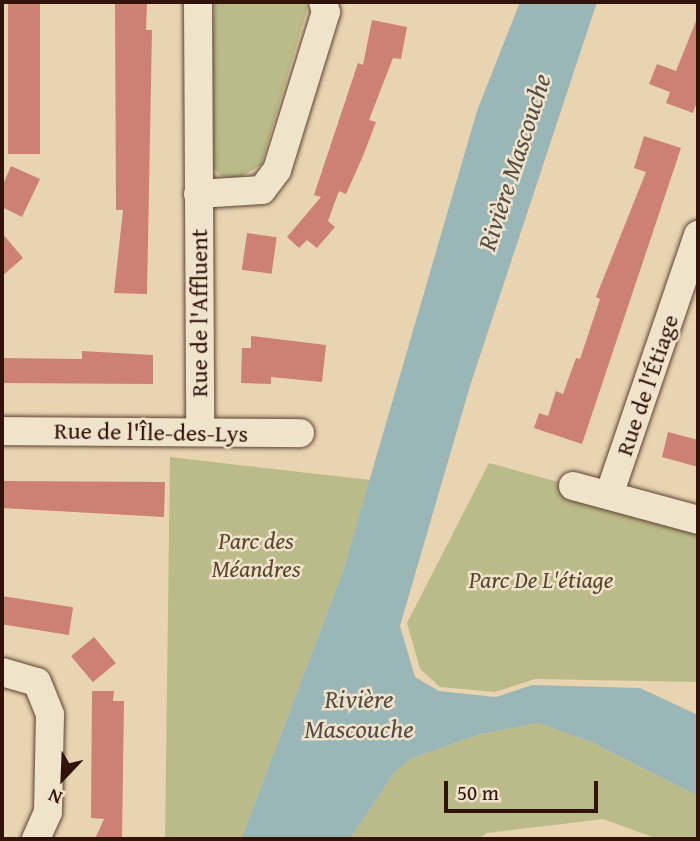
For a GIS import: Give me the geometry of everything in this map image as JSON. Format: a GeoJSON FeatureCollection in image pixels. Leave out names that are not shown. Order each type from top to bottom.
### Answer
{"type":"FeatureCollection","features":[{"type":"Feature","properties":{"kind":"street","name":"Rue de l'Affluent"},"geometry":{"type":"LineString","coordinates":[[198,2],[200,431]]}},
{"type":"Feature","properties":{"kind":"street","name":"Rue de l'Affluent"},"geometry":{"type":"LineString","coordinates":[[198,194],[262,190],[277,170],[326,12],[323,2]]}},
{"type":"Feature","properties":{"kind":"street","name":"Rue de l'Étiage"},"geometry":{"type":"LineString","coordinates":[[609,495],[695,252]]}},
{"type":"Feature","properties":{"kind":"street","name":"Rue de l'Île-des-Lys"},"geometry":{"type":"LineString","coordinates":[[2,431],[300,433]]}},
{"type":"Feature","properties":{"kind":"street"},"geometry":{"type":"LineString","coordinates":[[573,486],[698,520]]}},
{"type":"Feature","properties":{"kind":"street"},"geometry":{"type":"LineString","coordinates":[[2,672],[37,681],[50,715],[48,812],[36,839]]}},
{"type":"Feature","properties":{"kind":"green space"},"geometry":{"type":"Polygon","coordinates":[[[214,2],[305,2],[307,10],[261,165],[237,179],[221,176],[209,164],[214,2]]]}},
{"type":"Feature","properties":{"kind":"green space","name":"Parc des Méandres"},"geometry":{"type":"Polygon","coordinates":[[[170,457],[370,480],[343,571],[241,839],[165,839],[170,457]]]}},
{"type":"Feature","properties":{"kind":"green space","name":"Parc De L'étiage"},"geometry":{"type":"Polygon","coordinates":[[[489,463],[698,520],[698,682],[535,679],[495,692],[440,687],[420,669],[407,623],[489,463]]]}},
{"type":"Feature","properties":{"kind":"green space"},"geometry":{"type":"Polygon","coordinates":[[[538,723],[591,742],[698,796],[698,839],[658,839],[603,819],[487,833],[478,839],[350,839],[394,773],[410,759],[478,735],[538,723]]]}},
{"type":"Feature","properties":{"kind":"water","name":"Rivière Mascouche"},"geometry":{"type":"Polygon","coordinates":[[[520,2],[597,2],[470,386],[400,626],[415,677],[439,691],[496,697],[532,685],[640,688],[698,715],[698,796],[591,742],[538,723],[478,735],[410,759],[394,773],[350,839],[241,839],[343,571],[477,111],[520,2]]]}},
{"type":"Feature","properties":{"kind":"building"},"geometry":{"type":"Polygon","coordinates":[[[8,2],[40,2],[40,154],[8,154],[8,2]]]}},
{"type":"Feature","properties":{"kind":"building"},"geometry":{"type":"Polygon","coordinates":[[[115,2],[147,2],[146,30],[152,30],[147,294],[114,293],[123,210],[116,210],[115,2]]]}},
{"type":"Feature","properties":{"kind":"building"},"geometry":{"type":"Polygon","coordinates":[[[698,16],[698,99],[693,113],[666,103],[670,92],[649,84],[657,64],[676,71],[698,16]]]}},
{"type":"Feature","properties":{"kind":"building"},"geometry":{"type":"Polygon","coordinates":[[[372,20],[407,27],[401,59],[393,58],[369,120],[376,122],[363,156],[346,194],[339,191],[328,221],[335,227],[317,248],[307,240],[299,248],[287,237],[321,197],[314,195],[358,63],[363,65],[372,20]]]}},
{"type":"Feature","properties":{"kind":"building"},"geometry":{"type":"Polygon","coordinates":[[[644,136],[681,148],[582,444],[534,428],[539,413],[548,416],[556,391],[563,394],[576,358],[580,359],[600,299],[596,297],[646,172],[634,168],[644,136]]]}},
{"type":"Feature","properties":{"kind":"building"},"geometry":{"type":"Polygon","coordinates":[[[11,166],[40,179],[22,217],[2,207],[2,187],[11,166]]]}},
{"type":"Feature","properties":{"kind":"building"},"geometry":{"type":"Polygon","coordinates":[[[2,233],[23,258],[2,276],[2,233]]]}},
{"type":"Feature","properties":{"kind":"building"},"geometry":{"type":"Polygon","coordinates":[[[247,233],[277,237],[272,274],[242,270],[247,233]]]}},
{"type":"Feature","properties":{"kind":"building"},"geometry":{"type":"Polygon","coordinates":[[[251,336],[326,345],[322,382],[271,377],[271,384],[241,383],[242,348],[251,348],[251,336]]]}},
{"type":"Feature","properties":{"kind":"building"},"geometry":{"type":"Polygon","coordinates":[[[82,351],[153,355],[153,384],[2,383],[2,358],[82,359],[82,351]]]}},
{"type":"Feature","properties":{"kind":"building"},"geometry":{"type":"Polygon","coordinates":[[[668,432],[698,440],[698,467],[662,457],[668,432]]]}},
{"type":"Feature","properties":{"kind":"building"},"geometry":{"type":"Polygon","coordinates":[[[2,481],[165,482],[164,517],[2,508],[2,481]]]}},
{"type":"Feature","properties":{"kind":"building"},"geometry":{"type":"Polygon","coordinates":[[[2,596],[73,607],[69,635],[2,624],[2,596]]]}},
{"type":"Feature","properties":{"kind":"building"},"geometry":{"type":"Polygon","coordinates":[[[94,637],[116,663],[93,682],[71,656],[94,637]]]}},
{"type":"Feature","properties":{"kind":"building"},"geometry":{"type":"Polygon","coordinates":[[[92,691],[114,691],[113,701],[124,701],[122,839],[95,839],[104,819],[91,818],[92,691]]]}}]}
